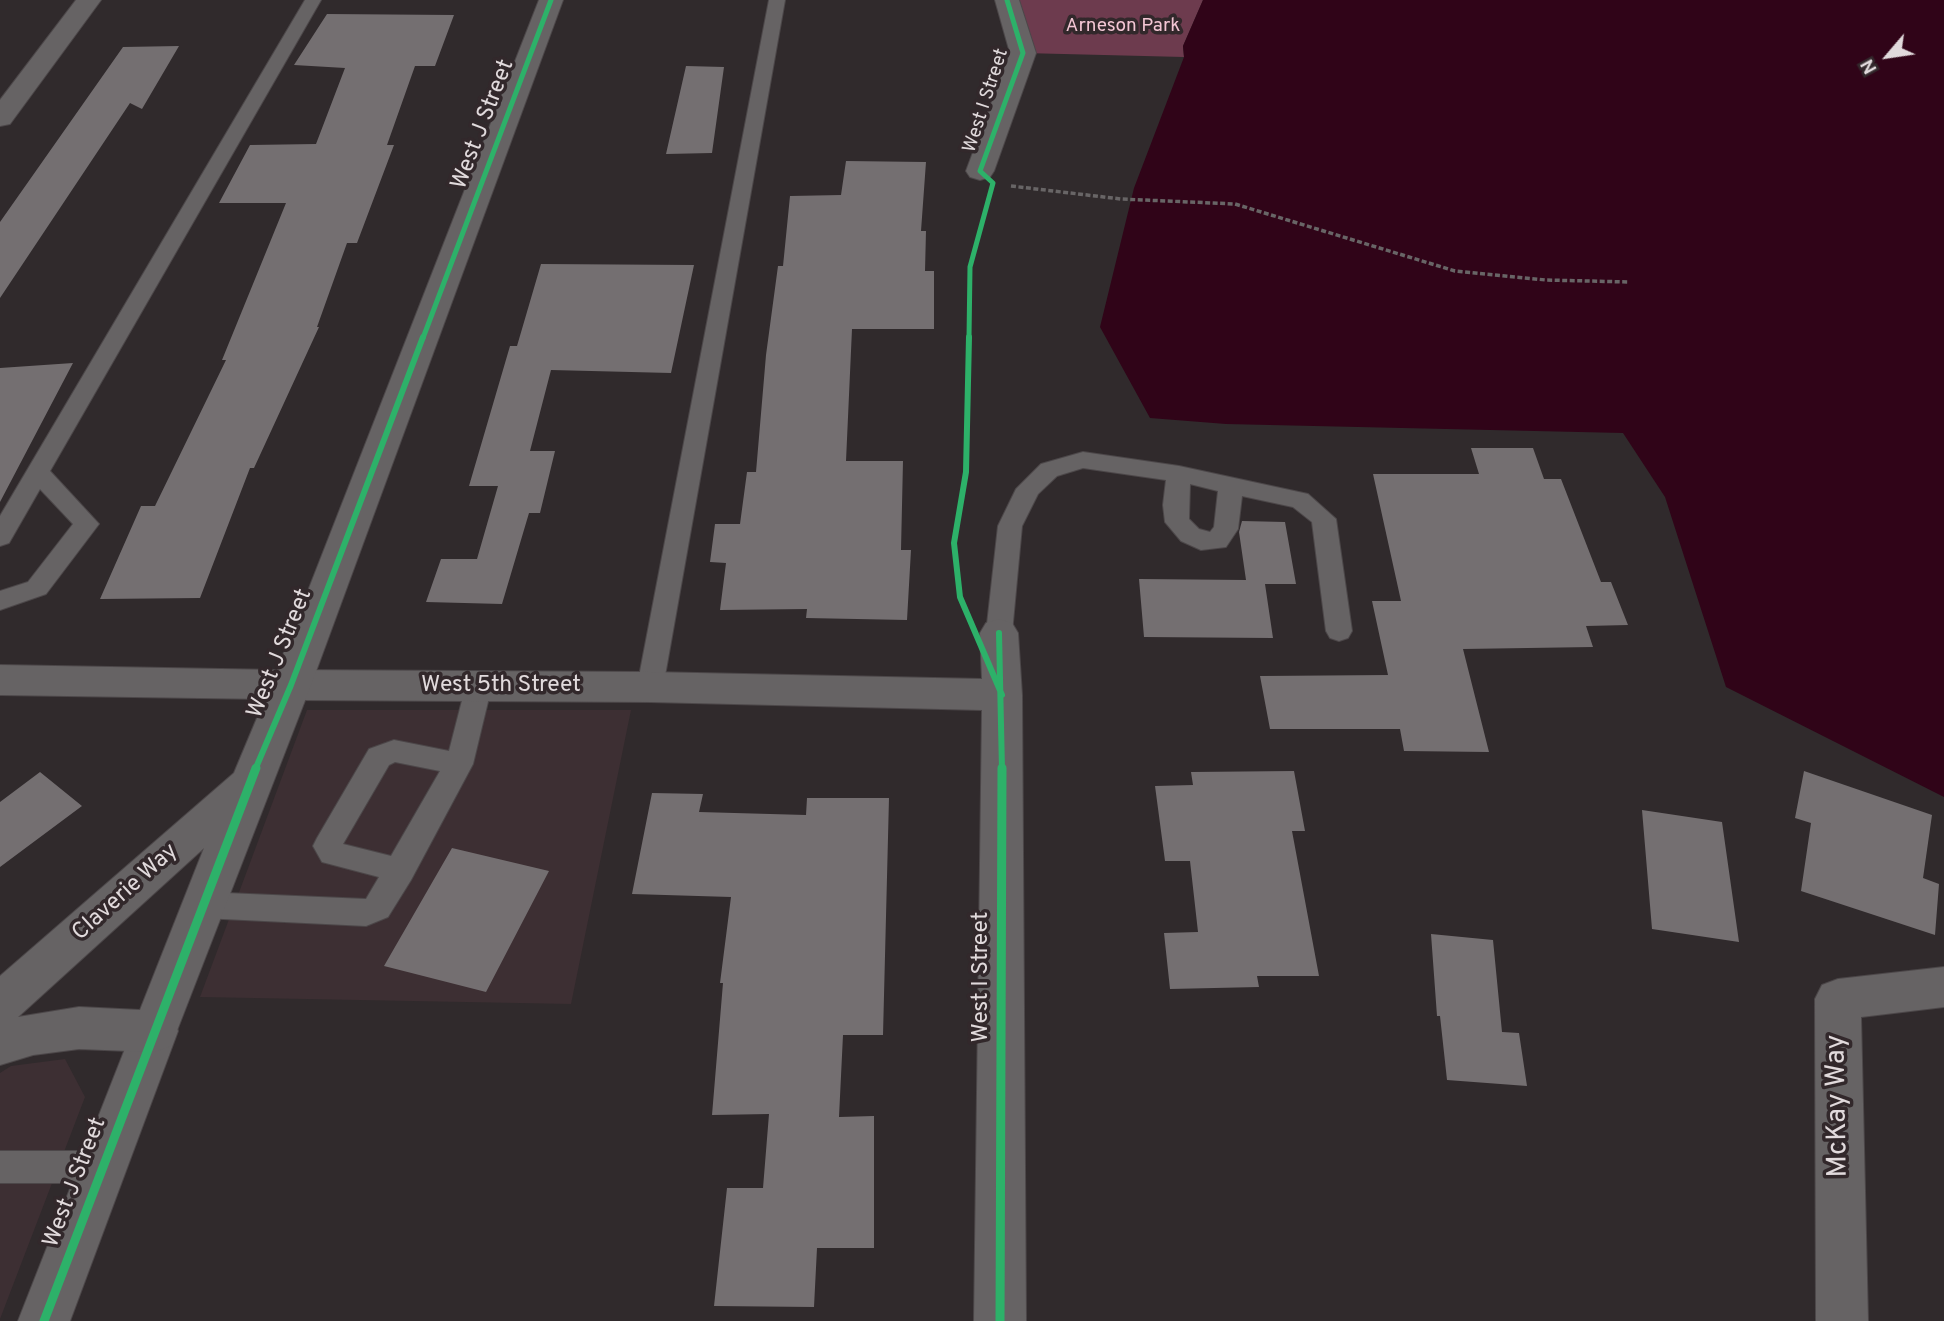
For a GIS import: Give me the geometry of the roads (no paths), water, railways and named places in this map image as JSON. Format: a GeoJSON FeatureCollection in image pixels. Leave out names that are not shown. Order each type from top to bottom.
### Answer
{"type":"FeatureCollection","features":[{"type":"Feature","properties":{"kind":"street"},"geometry":{"type":"LineString","coordinates":[[0,118],[89,0]]}},
{"type":"Feature","properties":{"kind":"street","name":"West J Street"},"geometry":{"type":"LineString","coordinates":[[44,1321],[251,780],[291,685],[551,0]]}},
{"type":"Feature","properties":{"kind":"street","name":"West I Street"},"geometry":{"type":"LineString","coordinates":[[980,171],[1023,53],[1007,0]]}},
{"type":"Feature","properties":{"kind":"street","name":"West I Street"},"geometry":{"type":"LineString","coordinates":[[999,633],[1002,695],[1000,1321]]}},
{"type":"Feature","properties":{"kind":"street","name":"West 5th Street"},"geometry":{"type":"LineString","coordinates":[[0,680],[650,687],[1002,695]]}},
{"type":"Feature","properties":{"kind":"street","name":"Claverie Way"},"geometry":{"type":"LineString","coordinates":[[0,1005],[251,780]]}},
{"type":"Feature","properties":{"kind":"street","name":"McKay Way"},"geometry":{"type":"LineString","coordinates":[[1842,1321],[1838,999],[1944,987]]}},
{"type":"Feature","properties":{"kind":"street"},"geometry":{"type":"LineString","coordinates":[[0,1044],[33,1034],[79,1028],[155,1031]]}},
{"type":"Feature","properties":{"kind":"lane"},"geometry":{"type":"LineString","coordinates":[[0,537],[313,0]]}},
{"type":"Feature","properties":{"kind":"lane"},"geometry":{"type":"LineString","coordinates":[[650,687],[777,0]]}},
{"type":"Feature","properties":{"kind":"lane"},"geometry":{"type":"LineString","coordinates":[[999,633],[1010,526],[1027,489],[1049,470],[1083,460],[1180,474],[1300,500],[1324,519],[1339,631]]}},
{"type":"Feature","properties":{"kind":"lane"},"geometry":{"type":"LineString","coordinates":[[0,601],[37,589],[88,524],[37,471]]}},
{"type":"Feature","properties":{"kind":"lane"},"geometry":{"type":"LineString","coordinates":[[1180,474],[1175,505],[1177,522],[1190,535],[1201,541],[1217,541],[1226,529],[1231,485]]}},
{"type":"Feature","properties":{"kind":"lane"},"geometry":{"type":"LineString","coordinates":[[203,905],[366,914],[377,908],[401,871],[459,764],[480,685]]}},
{"type":"Feature","properties":{"kind":"lane"},"geometry":{"type":"LineString","coordinates":[[401,871],[332,853],[327,846],[379,757],[394,751],[459,764]]}},
{"type":"Feature","properties":{"kind":"lane"},"geometry":{"type":"LineString","coordinates":[[0,1167],[103,1167]]}},
{"type":"Feature","properties":{"kind":"park label","name":"Arneson Park"},"geometry":{"type":"Point","coordinates":[1123,27]}}]}
